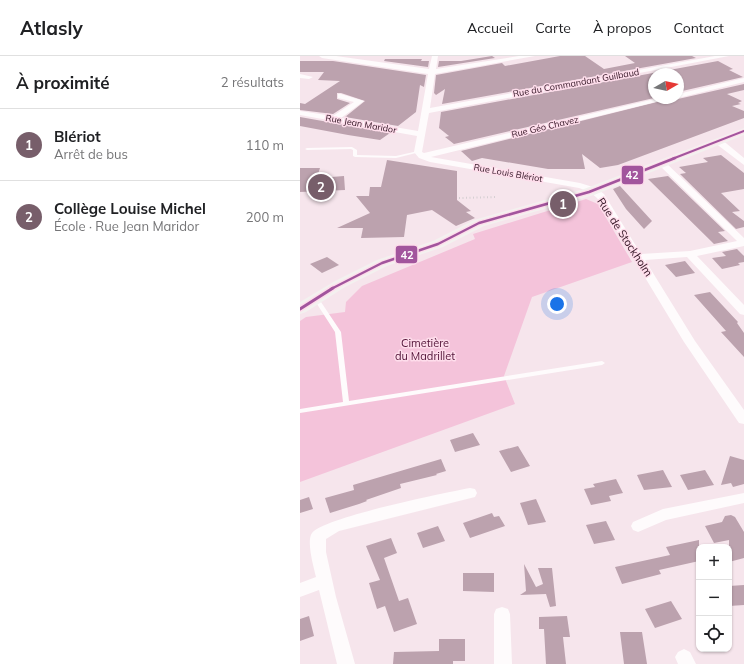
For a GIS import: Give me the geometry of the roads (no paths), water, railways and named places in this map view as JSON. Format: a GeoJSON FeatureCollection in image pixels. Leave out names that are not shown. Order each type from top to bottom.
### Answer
{"type":"FeatureCollection","features":[{"type":"Feature","properties":{"kind":"street"},"geometry":{"type":"LineString","coordinates":[[322,56],[368,59],[432,72],[510,58],[532,56]]}},
{"type":"Feature","properties":{"kind":"street"},"geometry":{"type":"LineString","coordinates":[[420,154],[435,56]]}},
{"type":"Feature","properties":{"kind":"street","name":"Rue du Commandant Guilbaud"},"geometry":{"type":"LineString","coordinates":[[426,111],[726,56]]}},
{"type":"Feature","properties":{"kind":"street"},"geometry":{"type":"LineString","coordinates":[[300,76],[309,77]]}},
{"type":"Feature","properties":{"kind":"street"},"geometry":{"type":"LineString","coordinates":[[684,95],[744,80]]}},
{"type":"Feature","properties":{"kind":"street"},"geometry":{"type":"LineString","coordinates":[[334,119],[360,101],[341,96]]}},
{"type":"Feature","properties":{"kind":"street","name":"Rue Géo Chavez"},"geometry":{"type":"LineString","coordinates":[[420,154],[648,103]]}},
{"type":"Feature","properties":{"kind":"street","name":"Rue Jean Maridor"},"geometry":{"type":"LineString","coordinates":[[300,113],[422,134]]}},
{"type":"Feature","properties":{"kind":"street","name":"Rue de Stockholm"},"geometry":{"type":"LineString","coordinates":[[593,190],[744,131]]}},
{"type":"Feature","properties":{"kind":"street"},"geometry":{"type":"LineString","coordinates":[[718,141],[744,162]]}},
{"type":"Feature","properties":{"kind":"street","name":"Rue Louis Blériot"},"geometry":{"type":"LineString","coordinates":[[420,154],[433,160],[580,186],[593,190]]}},
{"type":"Feature","properties":{"kind":"street"},"geometry":{"type":"LineString","coordinates":[[661,163],[744,243]]}},
{"type":"Feature","properties":{"kind":"street"},"geometry":{"type":"LineString","coordinates":[[300,309],[340,284],[382,263],[438,244],[479,223],[593,190]]}},
{"type":"Feature","properties":{"kind":"street","name":"Rue de Stockholm"},"geometry":{"type":"LineString","coordinates":[[593,190],[601,196],[690,342],[744,420]]}},
{"type":"Feature","properties":{"kind":"street"},"geometry":{"type":"LineString","coordinates":[[639,257],[690,254],[744,243]]}},
{"type":"Feature","properties":{"kind":"street"},"geometry":{"type":"LineString","coordinates":[[690,254],[744,312]]}},
{"type":"Feature","properties":{"kind":"street"},"geometry":{"type":"LineString","coordinates":[[346,664],[328,597],[318,552],[318,536],[334,526],[431,501],[470,493]]}},
{"type":"Feature","properties":{"kind":"street"},"geometry":{"type":"LineString","coordinates":[[638,526],[663,515],[744,498]]}},
{"type":"Feature","properties":{"kind":"street"},"geometry":{"type":"LineString","coordinates":[[300,590],[325,581]]}},
{"type":"Feature","properties":{"kind":"street"},"geometry":{"type":"LineString","coordinates":[[502,614],[503,664]]}},
{"type":"Feature","properties":{"kind":"lane"},"geometry":{"type":"LineString","coordinates":[[306,148],[352,148],[355,150],[355,156],[396,157],[420,154]]}},
{"type":"Feature","properties":{"kind":"lane"},"geometry":{"type":"LineString","coordinates":[[315,301],[319,303],[338,332],[346,403]]}},
{"type":"Feature","properties":{"kind":"lane"},"geometry":{"type":"LineString","coordinates":[[300,410],[602,363]]}},
{"type":"Feature","properties":{"kind":"place","name":"Collège Louise Michel"},"geometry":{"type":"Point","coordinates":[321,187]}},
{"type":"Feature","properties":{"kind":"place","name":"Blériot"},"geometry":{"type":"Point","coordinates":[563,204]}},
{"type":"Feature","properties":{"kind":"park label","name":"Cimetière du Madrillet"},"geometry":{"type":"Point","coordinates":[425,349]}}]}
